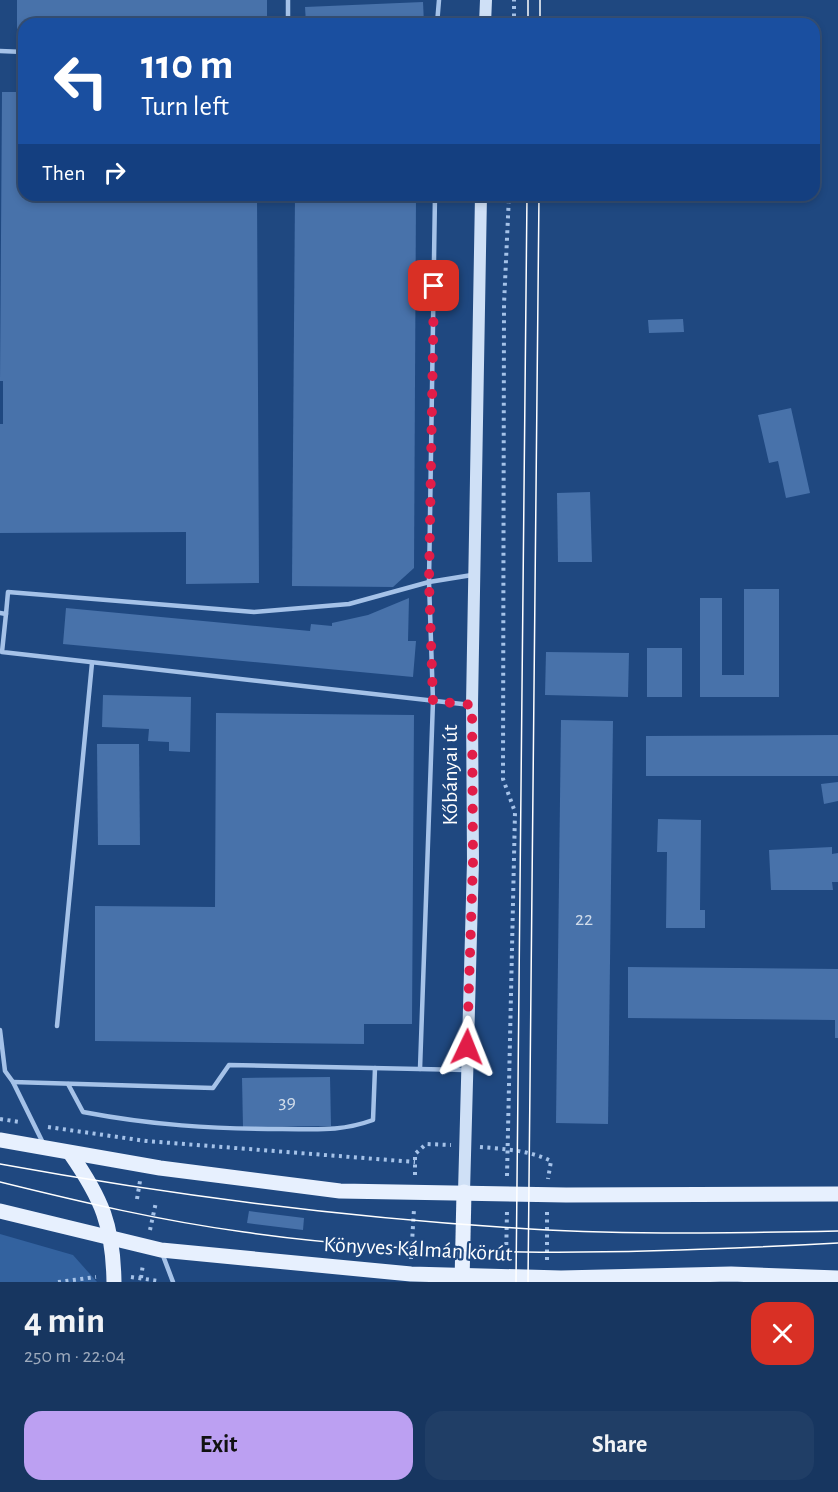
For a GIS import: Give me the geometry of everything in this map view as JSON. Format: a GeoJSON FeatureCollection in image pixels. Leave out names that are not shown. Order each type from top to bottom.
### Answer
{"type":"FeatureCollection","features":[{"type":"Feature","properties":{"kind":"main road"},"geometry":{"type":"LineString","coordinates":[[485,18],[486,0]]}},
{"type":"Feature","properties":{"kind":"main road","name":"Kőbányai út"},"geometry":{"type":"LineString","coordinates":[[462,1279],[473,861],[472,705],[481,201]]}},
{"type":"Feature","properties":{"kind":"main road"},"geometry":{"type":"LineString","coordinates":[[0,1140],[160,1168],[328,1190],[507,1194],[838,1194]]}},
{"type":"Feature","properties":{"kind":"main road"},"geometry":{"type":"LineString","coordinates":[[70,1153],[103,1208],[111,1238],[114,1279]]}},
{"type":"Feature","properties":{"kind":"main road","name":"Könyves Kálmán körút"},"geometry":{"type":"LineString","coordinates":[[0,1211],[161,1250],[462,1279],[506,1277],[562,1280],[731,1274],[838,1278]]}},
{"type":"Feature","properties":{"kind":"lane"},"geometry":{"type":"LineString","coordinates":[[288,0],[288,18]]}},
{"type":"Feature","properties":{"kind":"lane"},"geometry":{"type":"LineString","coordinates":[[438,18],[439,0]]}},
{"type":"Feature","properties":{"kind":"lane"},"geometry":{"type":"LineString","coordinates":[[0,51],[18,52]]}},
{"type":"Feature","properties":{"kind":"lane"},"geometry":{"type":"LineString","coordinates":[[420,1069],[433,701],[429,582],[435,201]]}},
{"type":"Feature","properties":{"kind":"lane"},"geometry":{"type":"LineString","coordinates":[[472,705],[2,652],[3,614],[8,592],[254,612],[349,604],[429,582],[475,575]]}},
{"type":"Feature","properties":{"kind":"lane"},"geometry":{"type":"LineString","coordinates":[[57,1026],[92,663]]}},
{"type":"Feature","properties":{"kind":"lane"},"geometry":{"type":"LineString","coordinates":[[0,1030],[2,1071],[13,1082],[45,1148]]}},
{"type":"Feature","properties":{"kind":"lane"},"geometry":{"type":"LineString","coordinates":[[13,1082],[213,1088],[229,1065],[466,1070]]}},
{"type":"Feature","properties":{"kind":"lane"},"geometry":{"type":"LineString","coordinates":[[68,1084],[83,1112],[147,1124],[227,1129],[348,1129],[373,1120],[375,1068]]}},
{"type":"Feature","properties":{"kind":"lane"},"geometry":{"type":"LineString","coordinates":[[161,1250],[171,1282]]}},
{"type":"Feature","properties":{"kind":"path"},"geometry":{"type":"LineString","coordinates":[[514,0],[514,18]]}},
{"type":"Feature","properties":{"kind":"path"},"geometry":{"type":"LineString","coordinates":[[506,1277],[515,812],[503,779],[504,304],[508,201]]}},
{"type":"Feature","properties":{"kind":"path"},"geometry":{"type":"LineString","coordinates":[[0,1119],[146,1141],[415,1162]]}},
{"type":"Feature","properties":{"kind":"path"},"geometry":{"type":"LineString","coordinates":[[141,1278],[171,1282]]}},
{"type":"Feature","properties":{"kind":"path"},"geometry":{"type":"LineString","coordinates":[[58,1282],[114,1279]]}},
{"type":"Feature","properties":{"kind":"shaded area"},"geometry":{"type":"Polygon","coordinates":[[[0,1234],[73,1255],[97,1282],[0,1282],[0,1234]]]}},
{"type":"Feature","properties":{"kind":"building"},"geometry":{"type":"Polygon","coordinates":[[[17,0],[267,0],[267,18],[18,18],[17,29],[17,0]]]}},
{"type":"Feature","properties":{"kind":"building"},"geometry":{"type":"Polygon","coordinates":[[[423,2],[424,18],[306,18],[305,7],[423,2]]]}},
{"type":"Feature","properties":{"kind":"building"},"geometry":{"type":"Polygon","coordinates":[[[2,92],[18,92],[18,201],[257,201],[259,583],[186,584],[186,532],[0,533],[0,424],[3,424],[3,381],[0,381],[2,92]]]}},
{"type":"Feature","properties":{"kind":"building"},"geometry":{"type":"Polygon","coordinates":[[[295,201],[416,201],[414,568],[393,587],[292,586],[295,201]]]}},
{"type":"Feature","properties":{"kind":"building"},"geometry":{"type":"Polygon","coordinates":[[[683,319],[684,332],[649,333],[648,320],[683,319]]]}},
{"type":"Feature","properties":{"kind":"building"},"geometry":{"type":"Polygon","coordinates":[[[791,408],[810,493],[786,498],[778,461],[769,463],[758,415],[791,408]]]}},
{"type":"Feature","properties":{"kind":"building"},"geometry":{"type":"Polygon","coordinates":[[[590,492],[592,562],[558,562],[557,493],[590,492]]]}},
{"type":"Feature","properties":{"kind":"building"},"geometry":{"type":"Polygon","coordinates":[[[744,589],[779,589],[779,697],[700,697],[700,598],[722,598],[722,675],[744,675],[744,589]]]}},
{"type":"Feature","properties":{"kind":"building"},"geometry":{"type":"Polygon","coordinates":[[[409,598],[408,641],[416,641],[413,677],[63,644],[66,608],[310,631],[311,624],[332,626],[332,623],[368,615],[409,598]]]}},
{"type":"Feature","properties":{"kind":"building"},"geometry":{"type":"Polygon","coordinates":[[[647,648],[682,648],[682,697],[647,697],[647,648]]]}},
{"type":"Feature","properties":{"kind":"building"},"geometry":{"type":"Polygon","coordinates":[[[546,652],[629,653],[628,697],[545,695],[546,652]]]}},
{"type":"Feature","properties":{"kind":"building"},"geometry":{"type":"Polygon","coordinates":[[[103,695],[191,697],[190,752],[169,751],[169,742],[148,741],[149,729],[102,727],[103,695]]]}},
{"type":"Feature","properties":{"kind":"building"},"geometry":{"type":"Polygon","coordinates":[[[216,713],[414,715],[412,1024],[364,1024],[364,1044],[95,1041],[95,906],[215,907],[216,713]]]}},
{"type":"Feature","properties":{"kind":"building"},"geometry":{"type":"Polygon","coordinates":[[[561,720],[613,721],[608,1124],[556,1123],[561,720]]]}},
{"type":"Feature","properties":{"kind":"building"},"geometry":{"type":"Polygon","coordinates":[[[838,735],[838,776],[646,776],[646,736],[838,735]]]}},
{"type":"Feature","properties":{"kind":"building"},"geometry":{"type":"Polygon","coordinates":[[[97,744],[139,744],[140,845],[98,845],[97,744]]]}},
{"type":"Feature","properties":{"kind":"building"},"geometry":{"type":"Polygon","coordinates":[[[838,782],[838,801],[824,804],[821,784],[838,782]]]}},
{"type":"Feature","properties":{"kind":"building"},"geometry":{"type":"Polygon","coordinates":[[[658,819],[701,820],[700,910],[705,910],[705,928],[666,928],[667,852],[657,852],[658,819]]]}},
{"type":"Feature","properties":{"kind":"building"},"geometry":{"type":"Polygon","coordinates":[[[832,847],[832,854],[838,853],[838,882],[832,882],[833,890],[771,890],[769,850],[832,847]]]}},
{"type":"Feature","properties":{"kind":"building"},"geometry":{"type":"Polygon","coordinates":[[[628,967],[838,969],[838,1038],[835,1038],[835,1020],[628,1018],[628,967]]]}},
{"type":"Feature","properties":{"kind":"building"},"geometry":{"type":"Polygon","coordinates":[[[330,1077],[331,1126],[243,1127],[242,1078],[330,1077]]]}},
{"type":"Feature","properties":{"kind":"building"},"geometry":{"type":"Polygon","coordinates":[[[249,1211],[304,1218],[303,1230],[247,1223],[249,1211]]]}},
{"type":"Feature","properties":{"kind":"tram line"},"geometry":{"type":"LineString","coordinates":[[528,0],[528,18]]}},
{"type":"Feature","properties":{"kind":"tram line"},"geometry":{"type":"LineString","coordinates":[[540,0],[540,18]]}},
{"type":"Feature","properties":{"kind":"tram line"},"geometry":{"type":"LineString","coordinates":[[516,1282],[527,201]]}},
{"type":"Feature","properties":{"kind":"tram line"},"geometry":{"type":"LineString","coordinates":[[528,1282],[539,201]]}},
{"type":"Feature","properties":{"kind":"tram line"},"geometry":{"type":"LineString","coordinates":[[0,1164],[198,1196],[397,1219],[607,1232],[838,1231]]}},
{"type":"Feature","properties":{"kind":"tram line"},"geometry":{"type":"LineString","coordinates":[[0,1182],[213,1228],[318,1241],[392,1247],[466,1251],[615,1252],[838,1243]]}},
{"type":"Feature","properties":{"kind":"route"},"geometry":{"type":"LineString","coordinates":[[434,286],[429,582],[433,701],[472,705],[473,861],[467,1047]]}}]}
